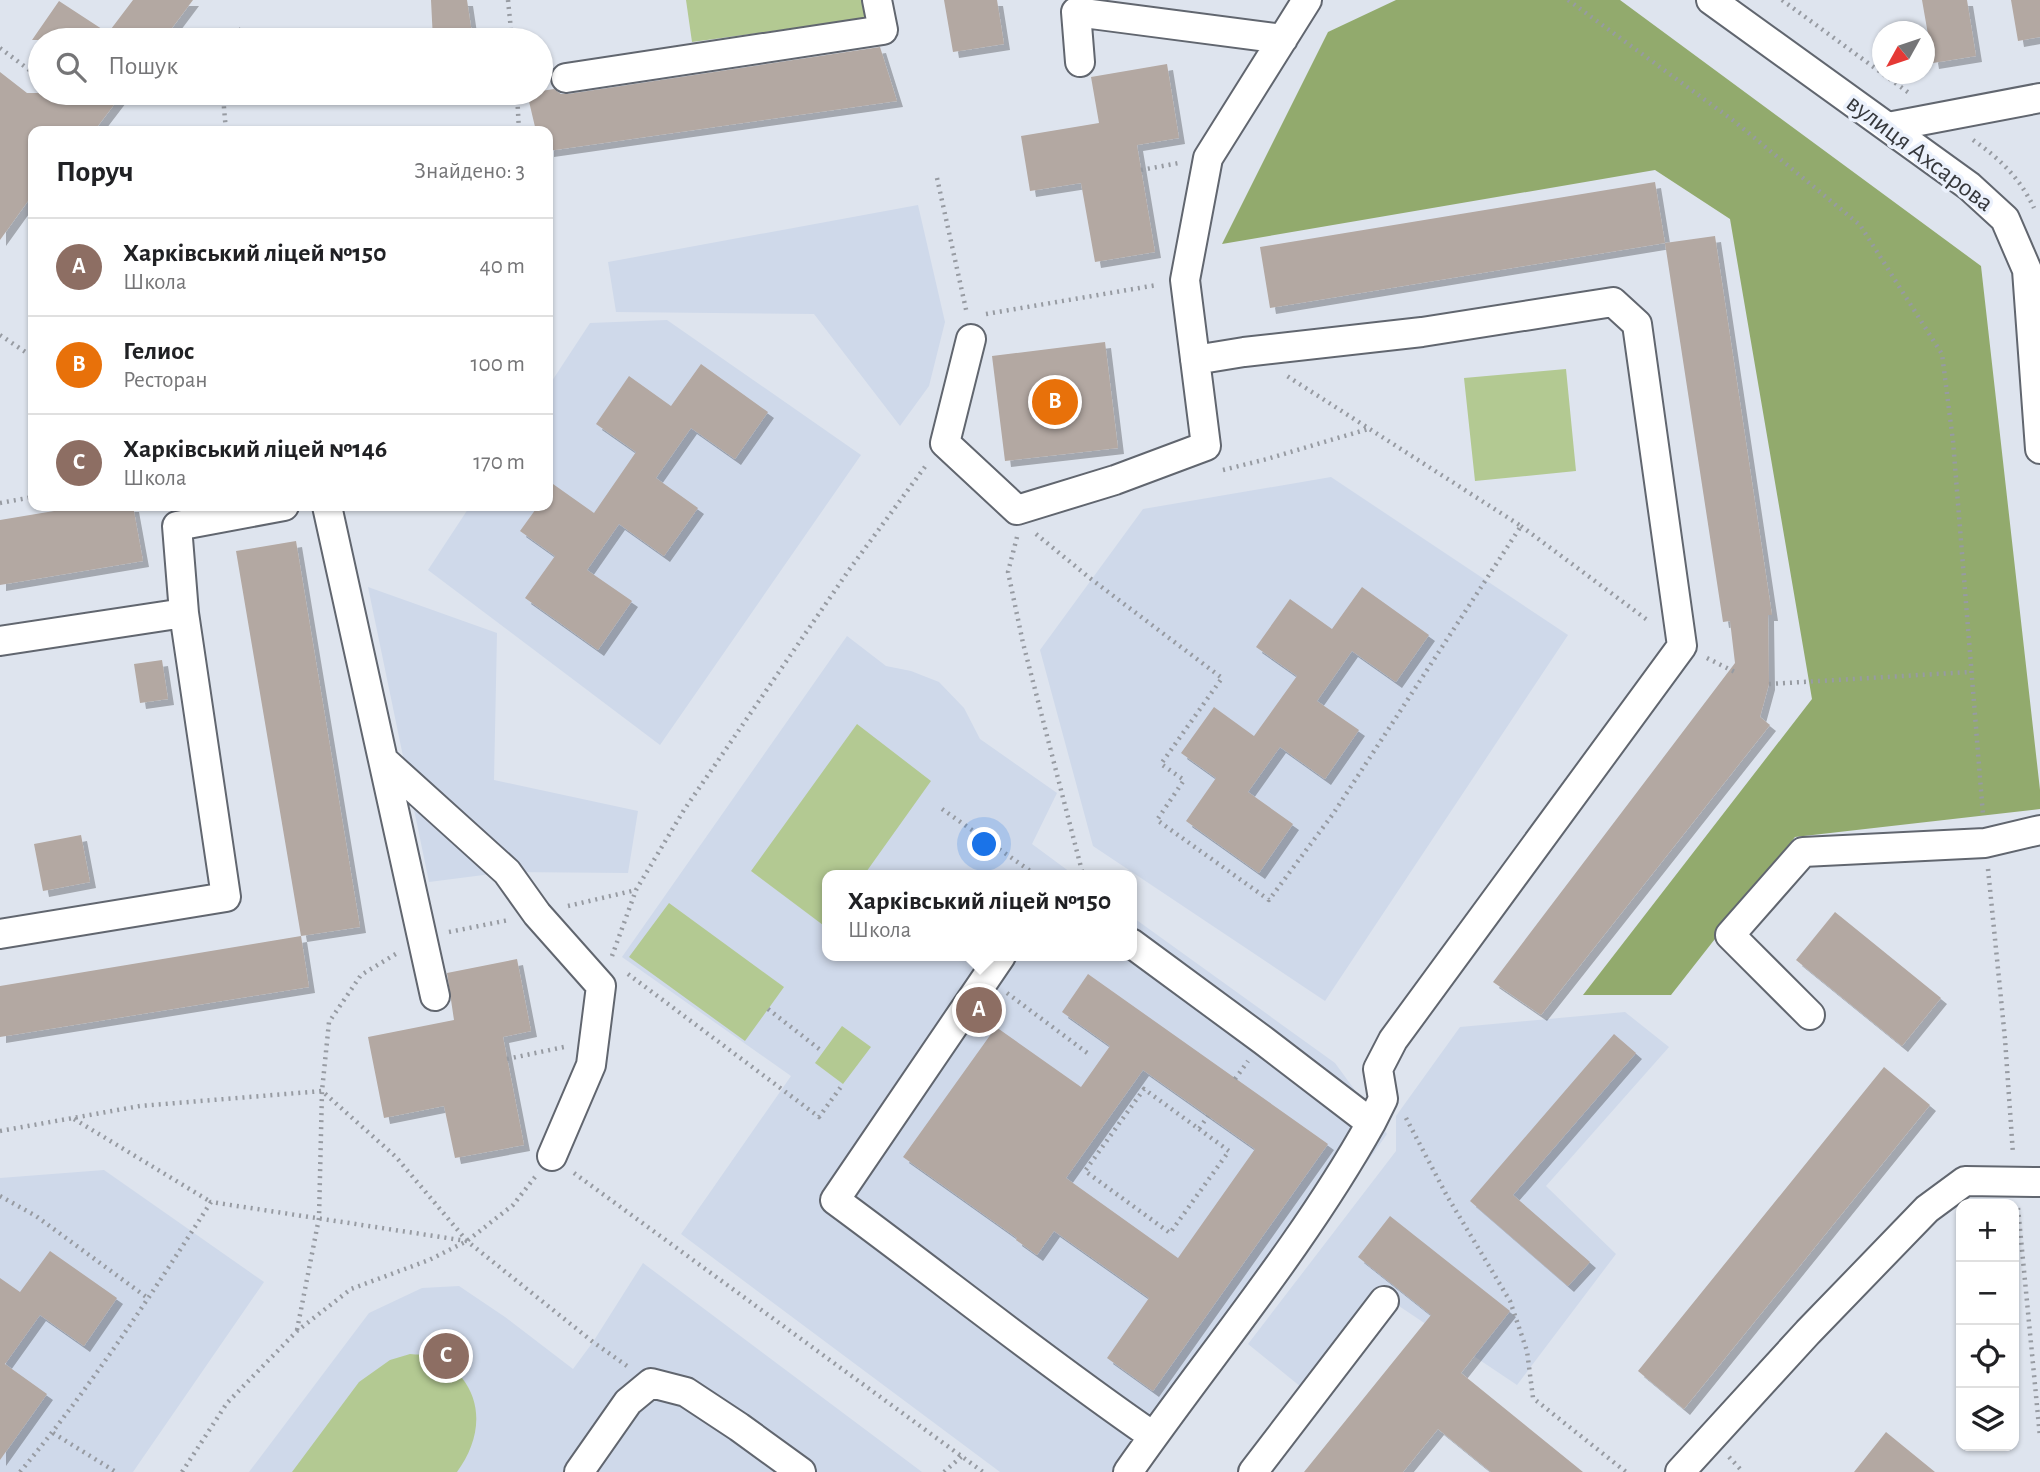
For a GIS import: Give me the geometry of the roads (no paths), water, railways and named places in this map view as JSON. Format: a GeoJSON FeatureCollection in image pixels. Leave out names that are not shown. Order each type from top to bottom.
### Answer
{"type":"FeatureCollection","features":[{"type":"Feature","properties":{"kind":"street"},"geometry":{"type":"LineString","coordinates":[[566,78],[883,30],[877,0]]}},
{"type":"Feature","properties":{"kind":"street"},"geometry":{"type":"LineString","coordinates":[[971,339],[945,443],[1017,510],[1115,480],[1206,446],[1185,280],[1208,158],[1307,0]]}},
{"type":"Feature","properties":{"kind":"street","name":"вулиця Ахсарова"},"geometry":{"type":"LineString","coordinates":[[1711,0],[1969,186],[2006,219],[2027,270],[2040,449]]}},
{"type":"Feature","properties":{"kind":"street"},"geometry":{"type":"LineString","coordinates":[[1080,62],[1076,12],[1283,40]]}},
{"type":"Feature","properties":{"kind":"street"},"geometry":{"type":"LineString","coordinates":[[1888,127],[2040,98]]}},
{"type":"Feature","properties":{"kind":"street"},"geometry":{"type":"LineString","coordinates":[[1128,1472],[1253,1304],[1342,1175],[1377,1111],[1378,1069],[1394,1040],[1682,646],[1637,324],[1613,302],[1422,332],[1195,360]]}},
{"type":"Feature","properties":{"kind":"street"},"geometry":{"type":"LineString","coordinates":[[0,934],[226,897],[184,613],[177,526],[257,511]]}},
{"type":"Feature","properties":{"kind":"street"},"geometry":{"type":"LineString","coordinates":[[328,511],[435,996]]}},
{"type":"Feature","properties":{"kind":"street"},"geometry":{"type":"LineString","coordinates":[[0,641],[184,613]]}},
{"type":"Feature","properties":{"kind":"street"},"geometry":{"type":"LineString","coordinates":[[383,760],[507,872],[537,914],[606,974],[591,1065],[552,1156]]}},
{"type":"Feature","properties":{"kind":"street"},"geometry":{"type":"LineString","coordinates":[[1810,1014],[1730,935],[1803,852],[1985,843],[2040,830]]}},
{"type":"Feature","properties":{"kind":"street"},"geometry":{"type":"LineString","coordinates":[[1137,947],[1264,1041],[1377,1111]]}},
{"type":"Feature","properties":{"kind":"street"},"geometry":{"type":"LineString","coordinates":[[994,967],[835,1200],[1079,1385],[1153,1436]]}},
{"type":"Feature","properties":{"kind":"street"},"geometry":{"type":"LineString","coordinates":[[1680,1472],[1808,1332],[1927,1209],[1965,1181],[2027,1182]]}},
{"type":"Feature","properties":{"kind":"street"},"geometry":{"type":"LineString","coordinates":[[1253,1472],[1384,1301]]}},
{"type":"Feature","properties":{"kind":"street"},"geometry":{"type":"LineString","coordinates":[[579,1472],[628,1402],[651,1383],[686,1392],[801,1472]]}},
{"type":"Feature","properties":{"kind":"place","name":"Гелиос"},"geometry":{"type":"Point","coordinates":[1055,402]}},
{"type":"Feature","properties":{"kind":"place","name":"Харківський ліцей №150"},"geometry":{"type":"Point","coordinates":[979,1010]}},
{"type":"Feature","properties":{"kind":"place","name":"Харківський ліцей №146"},"geometry":{"type":"Point","coordinates":[446,1356]}}]}
